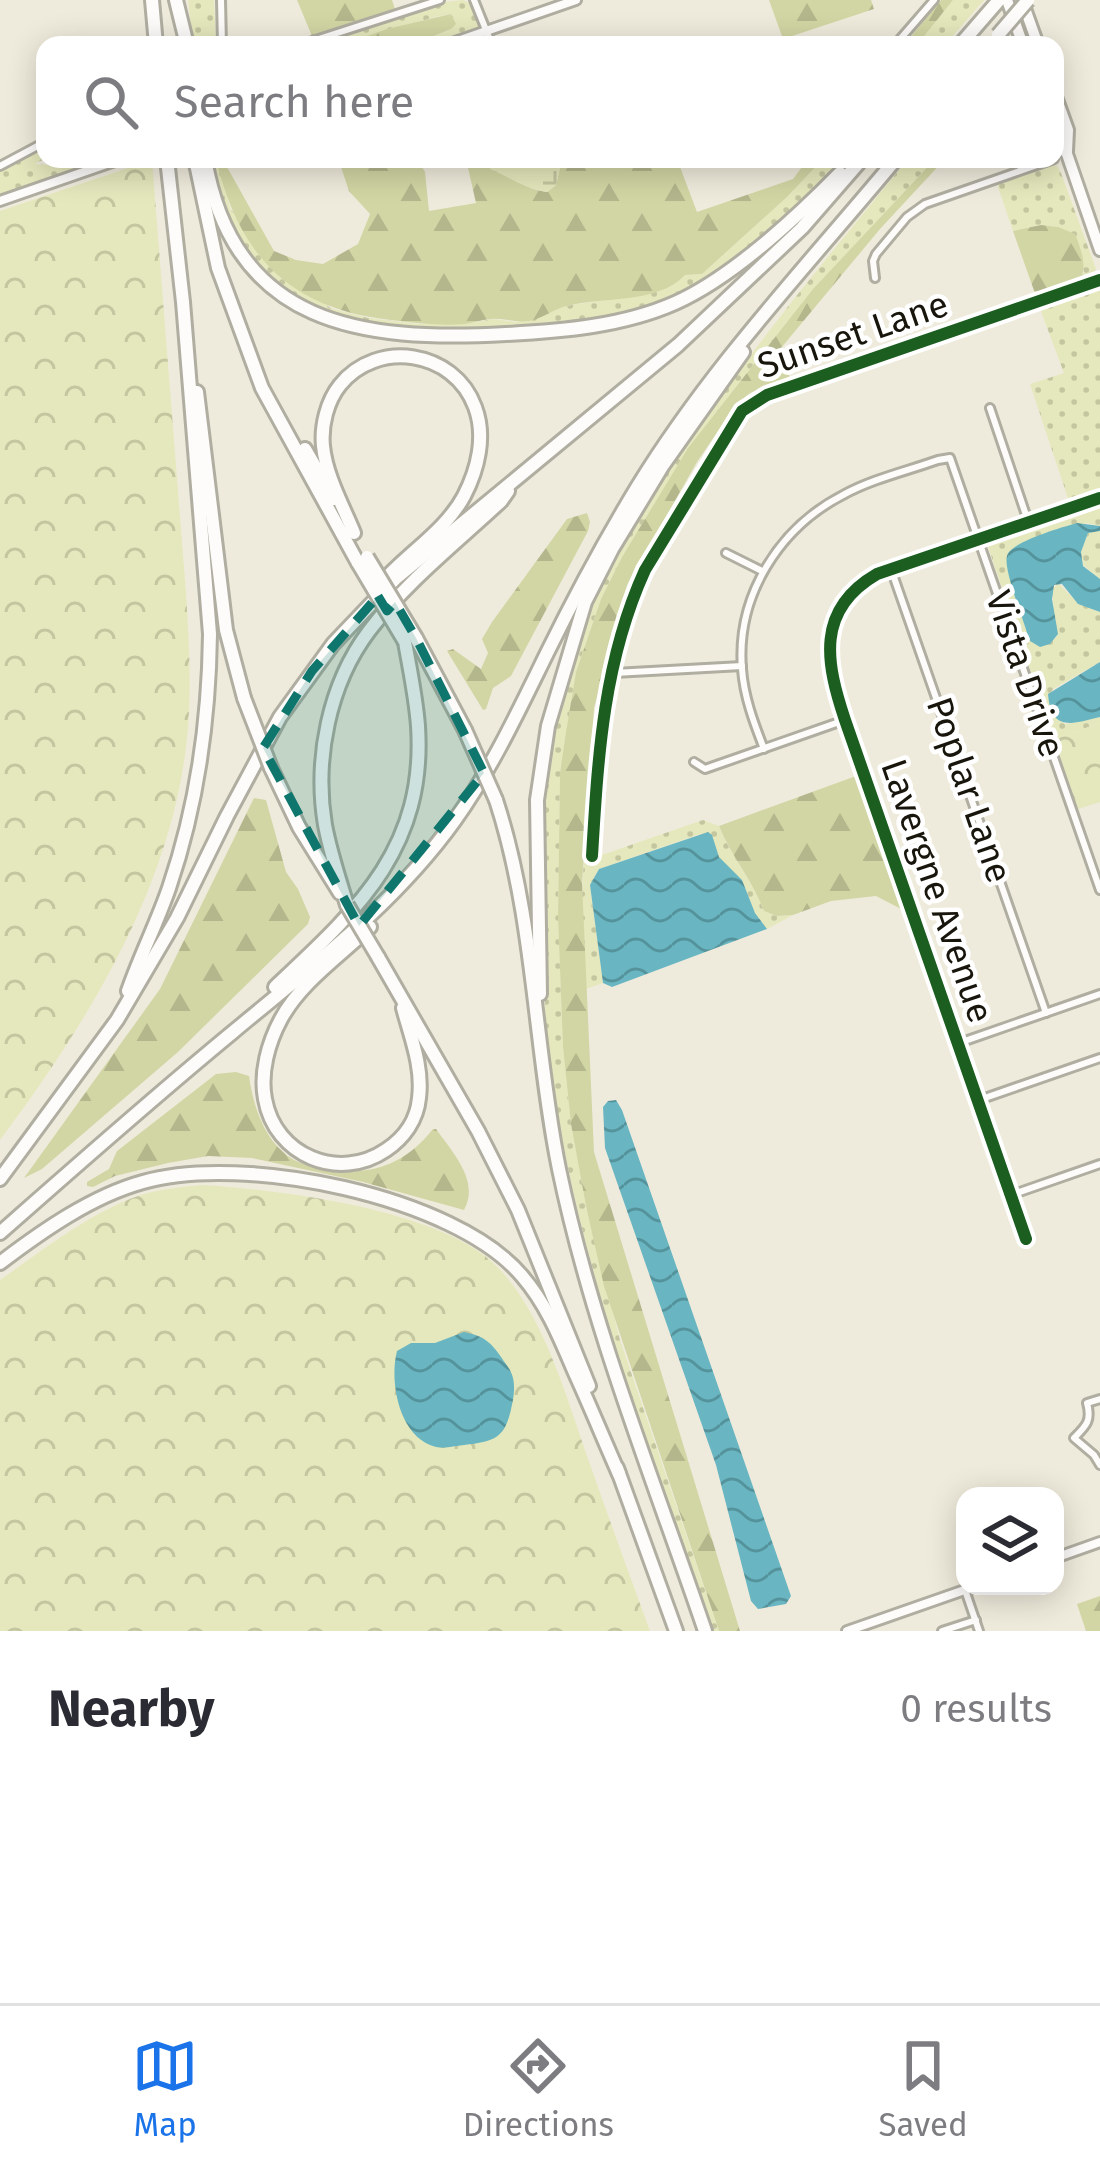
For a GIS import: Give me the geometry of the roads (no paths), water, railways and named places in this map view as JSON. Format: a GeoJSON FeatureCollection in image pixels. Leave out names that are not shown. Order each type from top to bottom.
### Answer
{"type":"FeatureCollection","features":[{"type":"Feature","properties":{"kind":"highway"},"geometry":{"type":"LineString","coordinates":[[152,0],[155,36]]}},
{"type":"Feature","properties":{"kind":"highway"},"geometry":{"type":"LineString","coordinates":[[175,0],[181,36]]}},
{"type":"Feature","properties":{"kind":"highway"},"geometry":{"type":"LineString","coordinates":[[968,36],[1003,0]]}},
{"type":"Feature","properties":{"kind":"highway"},"geometry":{"type":"LineString","coordinates":[[997,36],[1025,0]]}},
{"type":"Feature","properties":{"kind":"highway"},"geometry":{"type":"LineString","coordinates":[[117,1020],[169,888],[204,748],[210,634],[168,168]]}},
{"type":"Feature","properties":{"kind":"highway"},"geometry":{"type":"LineString","coordinates":[[197,168],[218,268],[262,388],[465,730],[496,800],[509,839],[525,928],[560,1170],[602,1338],[705,1631]]}},
{"type":"Feature","properties":{"kind":"highway"},"geometry":{"type":"LineString","coordinates":[[207,168],[230,236],[253,269],[287,299],[322,318],[350,326],[458,335],[590,326],[636,317],[676,302],[746,256],[844,168]]}},
{"type":"Feature","properties":{"kind":"highway"},"geometry":{"type":"LineString","coordinates":[[0,1179],[117,1020],[176,918],[280,716],[333,644],[396,578],[678,345],[802,228],[854,168]]}},
{"type":"Feature","properties":{"kind":"highway"},"geometry":{"type":"LineString","coordinates":[[397,990],[419,1072],[413,1119],[396,1143],[370,1160],[333,1165],[308,1158],[280,1135],[267,1108],[264,1085],[270,1044],[281,1020],[297,997],[380,918],[455,820],[501,746],[637,487],[715,375],[888,168]]}},
{"type":"Feature","properties":{"kind":"highway"},"geometry":{"type":"LineString","coordinates":[[539,1049],[537,800],[548,726],[585,602],[655,479],[770,318],[778,296]]}},
{"type":"Feature","properties":{"kind":"highway"},"geometry":{"type":"LineString","coordinates":[[183,302],[226,629],[244,698],[299,827],[334,874]]}},
{"type":"Feature","properties":{"kind":"highway"},"geometry":{"type":"LineString","coordinates":[[239,327],[354,533]]}},
{"type":"Feature","properties":{"kind":"highway"},"geometry":{"type":"LineString","coordinates":[[333,644],[349,615],[452,513],[475,471],[480,428],[473,401],[455,377],[437,364],[400,356],[373,361],[343,382],[329,403],[323,447],[363,560]]}},
{"type":"Feature","properties":{"kind":"highway"},"geometry":{"type":"LineString","coordinates":[[519,475],[501,501],[379,619],[358,648],[329,718],[322,761],[325,823],[334,874],[347,905],[478,1131],[518,1210],[579,1359],[676,1631]]}},
{"type":"Feature","properties":{"kind":"highway"},"geometry":{"type":"LineString","coordinates":[[233,1031],[361,903],[395,849],[412,802],[418,751],[410,640]]}},
{"type":"Feature","properties":{"kind":"highway"},"geometry":{"type":"LineString","coordinates":[[0,1233],[338,946],[405,881]]}},
{"type":"Feature","properties":{"kind":"highway"},"geometry":{"type":"LineString","coordinates":[[0,1263],[112,1193],[171,1175],[263,1176],[322,1184],[397,1204],[470,1233],[520,1274],[547,1310],[619,1474]]}},
{"type":"Feature","properties":{"kind":"main road"},"geometry":{"type":"LineString","coordinates":[[1003,0],[1019,36]]}},
{"type":"Feature","properties":{"kind":"main road"},"geometry":{"type":"LineString","coordinates":[[1025,0],[1035,36]]}},
{"type":"Feature","properties":{"kind":"main road"},"geometry":{"type":"LineString","coordinates":[[1063,168],[1100,250]]}},
{"type":"Feature","properties":{"kind":"street"},"geometry":{"type":"LineString","coordinates":[[221,0],[222,36]]}},
{"type":"Feature","properties":{"kind":"street"},"geometry":{"type":"LineString","coordinates":[[328,36],[440,0]]}},
{"type":"Feature","properties":{"kind":"street"},"geometry":{"type":"LineString","coordinates":[[474,0],[489,36]]}},
{"type":"Feature","properties":{"kind":"street"},"geometry":{"type":"LineString","coordinates":[[472,36],[576,0]]}},
{"type":"Feature","properties":{"kind":"street"},"geometry":{"type":"LineString","coordinates":[[903,36],[934,0]]}},
{"type":"Feature","properties":{"kind":"street"},"geometry":{"type":"LineString","coordinates":[[0,166],[36,147]]}},
{"type":"Feature","properties":{"kind":"street"},"geometry":{"type":"LineString","coordinates":[[0,201],[95,168]]}},
{"type":"Feature","properties":{"kind":"street"},"geometry":{"type":"LineString","coordinates":[[874,278],[878,251],[925,204],[1027,168]]}},
{"type":"Feature","properties":{"kind":"street","name":"Sunset Lane"},"geometry":{"type":"LineString","coordinates":[[592,856],[599,738],[635,591],[738,416],[767,395],[1100,280]]}},
{"type":"Feature","properties":{"kind":"street"},"geometry":{"type":"LineString","coordinates":[[990,407],[1028,521]]}},
{"type":"Feature","properties":{"kind":"street","name":"Vista Drive"},"geometry":{"type":"LineString","coordinates":[[762,571],[787,536],[825,505],[857,488],[950,458],[1100,890]]}},
{"type":"Feature","properties":{"kind":"street"},"geometry":{"type":"LineString","coordinates":[[891,568],[1100,498]]}},
{"type":"Feature","properties":{"kind":"street"},"geometry":{"type":"LineString","coordinates":[[726,553],[762,571],[748,610],[742,666],[764,749]]}},
{"type":"Feature","properties":{"kind":"street","name":"Lavergne Avenue"},"geometry":{"type":"LineString","coordinates":[[891,568],[859,587],[837,617],[830,670],[1026,1239]]}},
{"type":"Feature","properties":{"kind":"street","name":"Poplar Lane"},"geometry":{"type":"LineString","coordinates":[[891,568],[1046,1013]]}},
{"type":"Feature","properties":{"kind":"street"},"geometry":{"type":"LineString","coordinates":[[612,673],[742,666]]}},
{"type":"Feature","properties":{"kind":"street"},"geometry":{"type":"LineString","coordinates":[[694,763],[705,770],[845,720]]}},
{"type":"Feature","properties":{"kind":"street"},"geometry":{"type":"LineString","coordinates":[[959,1043],[1100,994]]}},
{"type":"Feature","properties":{"kind":"street"},"geometry":{"type":"LineString","coordinates":[[979,1100],[1100,1058]]}},
{"type":"Feature","properties":{"kind":"street"},"geometry":{"type":"LineString","coordinates":[[1011,1195],[1100,1164]]}},
{"type":"Feature","properties":{"kind":"street"},"geometry":{"type":"LineString","coordinates":[[1100,1399],[1087,1403],[1088,1424],[1074,1438],[1100,1465]]}},
{"type":"Feature","properties":{"kind":"street"},"geometry":{"type":"LineString","coordinates":[[1064,1555],[1100,1542]]}},
{"type":"Feature","properties":{"kind":"street"},"geometry":{"type":"LineString","coordinates":[[847,1631],[956,1593]]}},
{"type":"Feature","properties":{"kind":"street"},"geometry":{"type":"LineString","coordinates":[[967,1595],[980,1631]]}},
{"type":"Feature","properties":{"kind":"street"},"geometry":{"type":"LineString","coordinates":[[942,1631],[976,1620]]}},
{"type":"Feature","properties":{"kind":"water"},"geometry":{"type":"Polygon","coordinates":[[[1077,523],[1100,526],[1100,531],[1088,533],[1081,552],[1083,566],[1100,579],[1100,612],[1078,604],[1062,584],[1054,585],[1058,634],[1040,647],[1027,633],[1007,556],[1027,540],[1077,523]]]}},
{"type":"Feature","properties":{"kind":"water"},"geometry":{"type":"Polygon","coordinates":[[[1100,662],[1100,717],[1072,723],[1058,720],[1048,694],[1100,662]]]}},
{"type":"Feature","properties":{"kind":"water"},"geometry":{"type":"Polygon","coordinates":[[[708,832],[719,857],[742,880],[767,929],[612,987],[603,983],[590,885],[599,869],[708,832]]]}},
{"type":"Feature","properties":{"kind":"water"},"geometry":{"type":"Polygon","coordinates":[[[616,1100],[791,1596],[786,1604],[758,1609],[751,1601],[716,1465],[605,1148],[603,1107],[616,1100]]]}},
{"type":"Feature","properties":{"kind":"water"},"geometry":{"type":"Polygon","coordinates":[[[464,1332],[479,1336],[497,1351],[513,1377],[513,1400],[504,1429],[493,1438],[436,1447],[423,1442],[405,1421],[396,1393],[397,1351],[411,1343],[435,1343],[464,1332]]]}}]}
